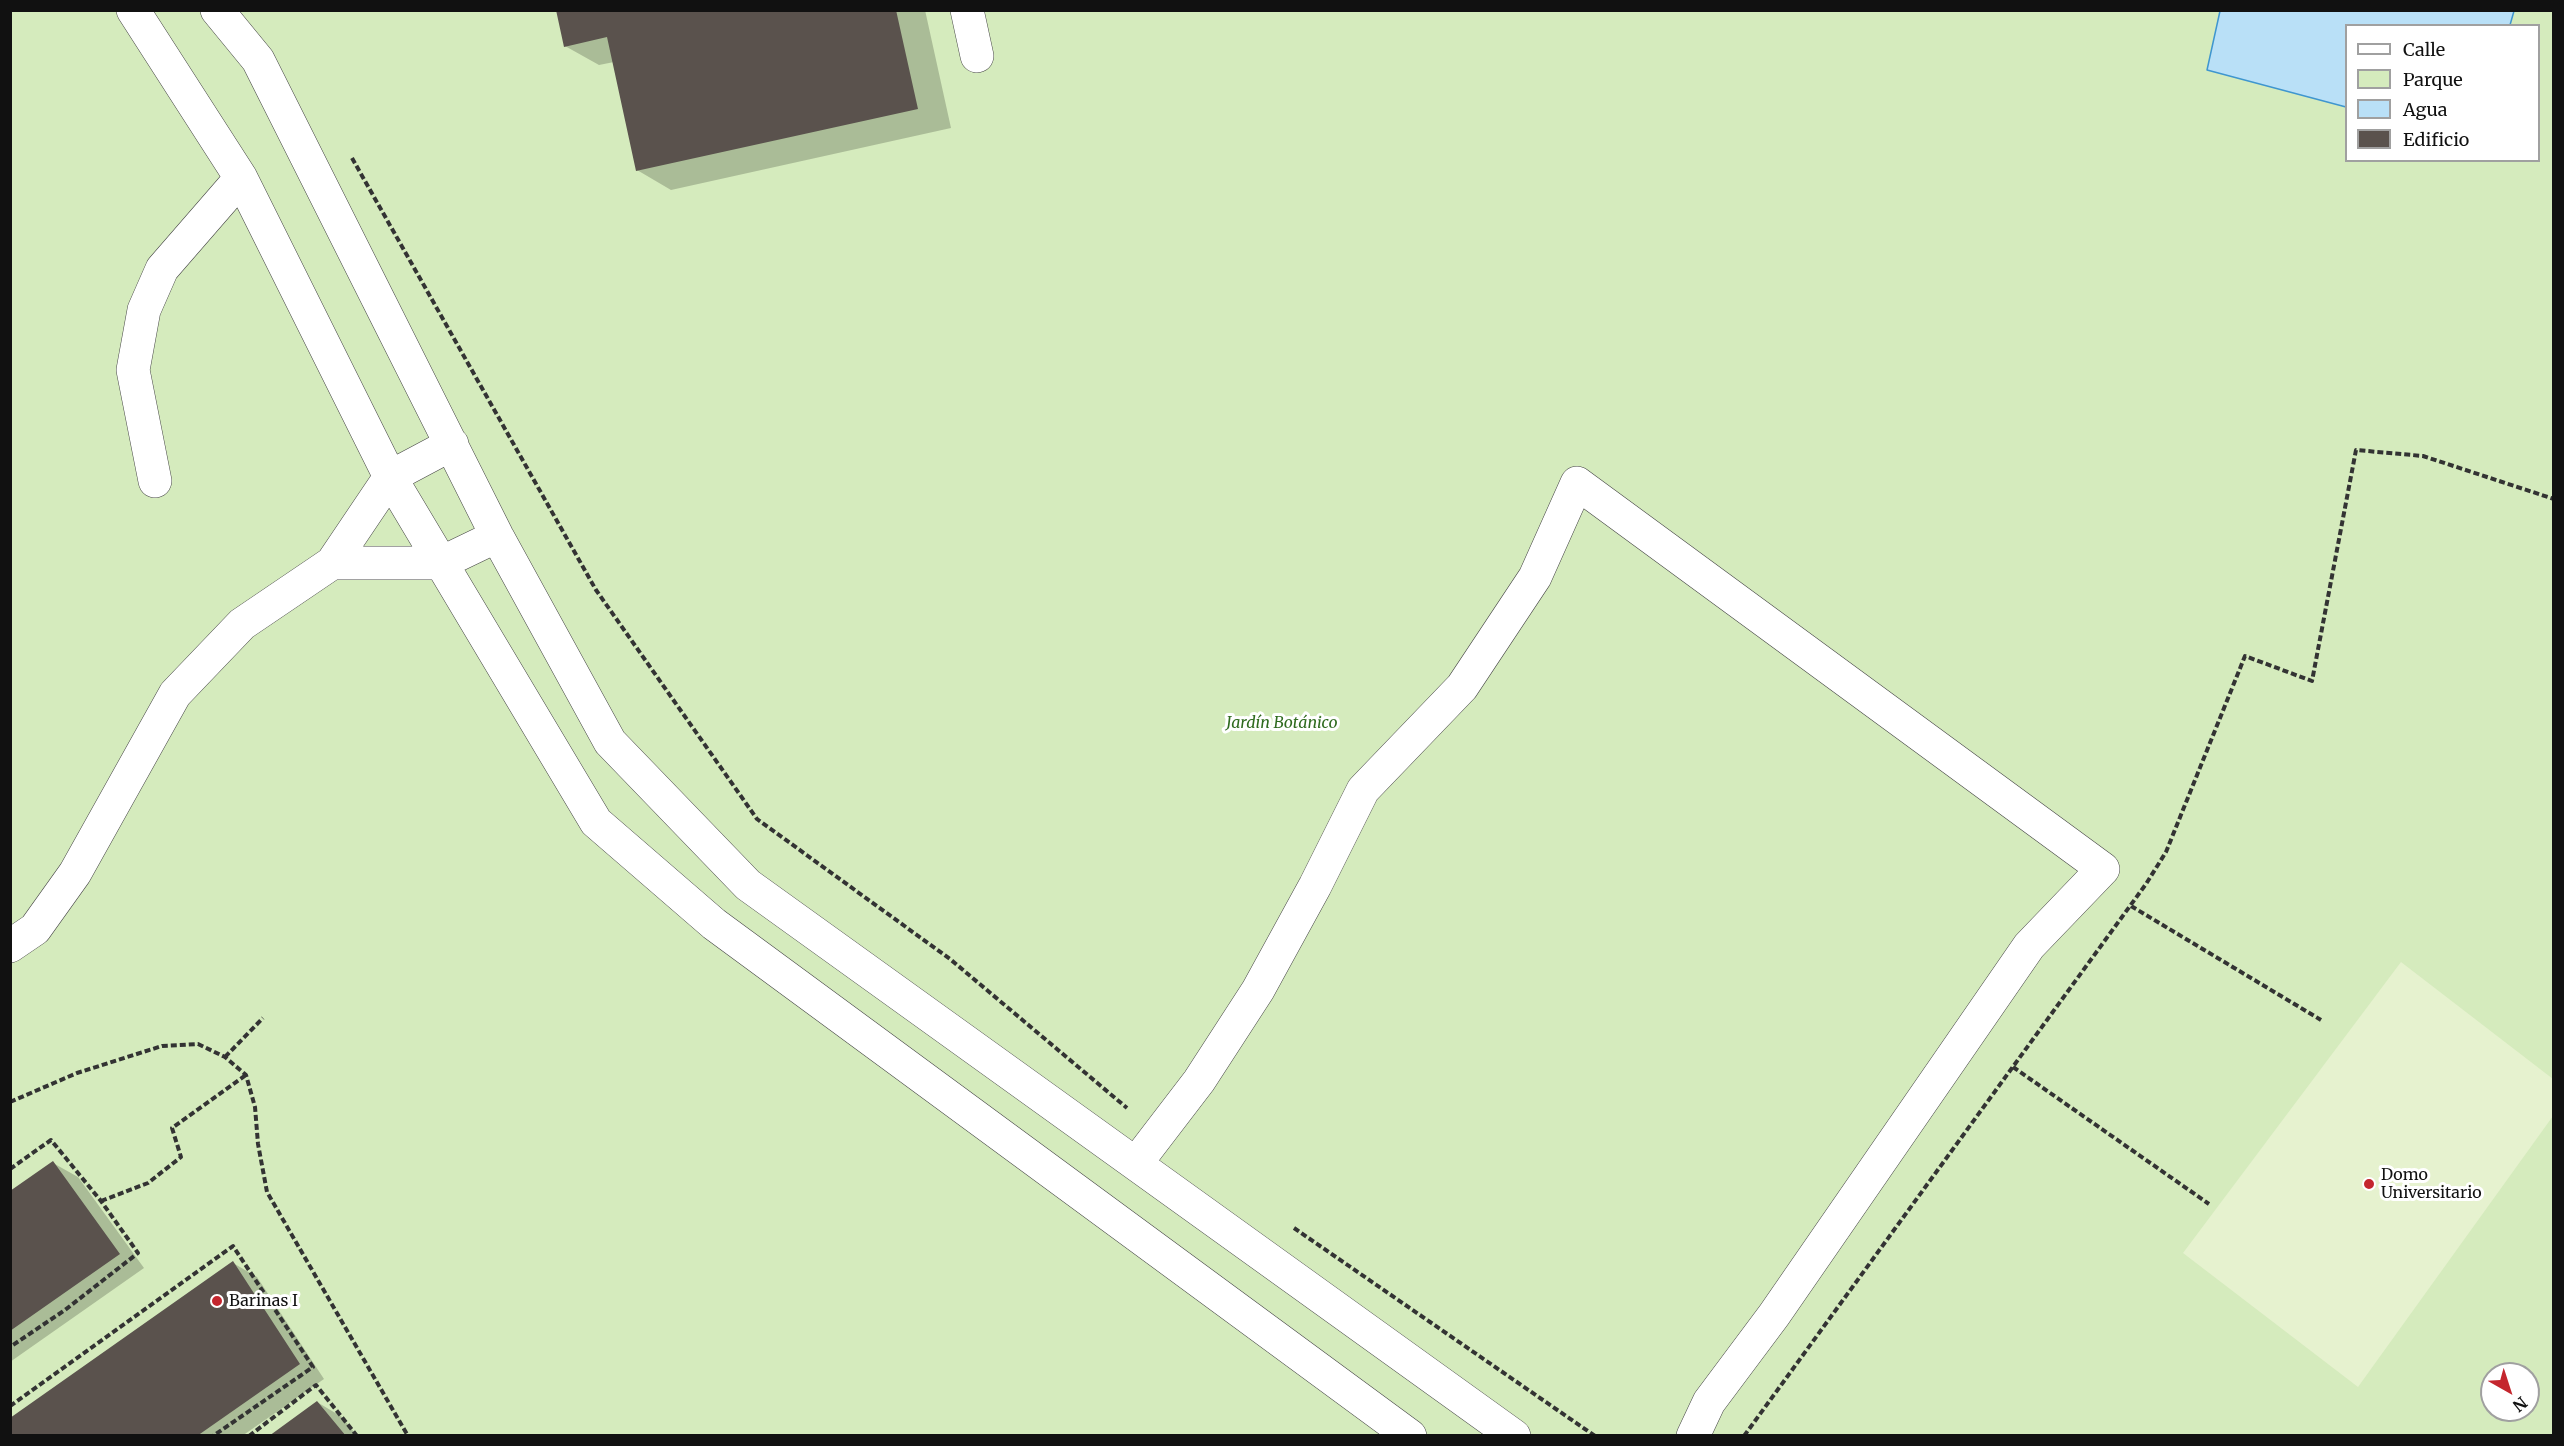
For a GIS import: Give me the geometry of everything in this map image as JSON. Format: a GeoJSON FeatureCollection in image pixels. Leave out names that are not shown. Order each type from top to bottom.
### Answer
{"type":"FeatureCollection","features":[{"type":"Feature","properties":{"kind":"lane"},"geometry":{"type":"LineString","coordinates":[[133,10],[241,178],[390,477],[596,822],[714,924],[1410,1436]]}},
{"type":"Feature","properties":{"kind":"lane"},"geometry":{"type":"LineString","coordinates":[[217,10],[258,60],[435,416],[452,444],[497,536],[610,742],[748,885],[1137,1162],[1514,1436]]}},
{"type":"Feature","properties":{"kind":"lane"},"geometry":{"type":"LineString","coordinates":[[967,10],[977,56]]}},
{"type":"Feature","properties":{"kind":"lane"},"geometry":{"type":"LineString","coordinates":[[154,481],[133,370],[144,310],[162,269],[241,178]]}},
{"type":"Feature","properties":{"kind":"lane"},"geometry":{"type":"LineString","coordinates":[[10,946],[34,929],[75,873],[176,694],[242,624],[332,563],[390,477],[452,444]]}},
{"type":"Feature","properties":{"kind":"lane"},"geometry":{"type":"LineString","coordinates":[[1137,1162],[1199,1081],[1258,990],[1315,886],[1363,790],[1462,687],[1534,577],[1577,483],[2103,869],[2029,946],[1774,1315],[1709,1402],[1693,1436]]}},
{"type":"Feature","properties":{"kind":"lane"},"geometry":{"type":"LineString","coordinates":[[332,563],[441,563],[497,536]]}},
{"type":"Feature","properties":{"kind":"path"},"geometry":{"type":"LineString","coordinates":[[347,149],[596,590],[757,819],[950,959],[1159,1135]]}},
{"type":"Feature","properties":{"kind":"path"},"geometry":{"type":"LineString","coordinates":[[2131,906],[2321,1020]]}},
{"type":"Feature","properties":{"kind":"path"},"geometry":{"type":"LineString","coordinates":[[225,1057],[263,1018]]}},
{"type":"Feature","properties":{"kind":"path"},"geometry":{"type":"LineString","coordinates":[[10,1102],[77,1073],[162,1046],[198,1044],[225,1057],[246,1075],[255,1107],[258,1144],[267,1192],[408,1436]]}},
{"type":"Feature","properties":{"kind":"path"},"geometry":{"type":"LineString","coordinates":[[2013,1067],[2210,1203]]}},
{"type":"Feature","properties":{"kind":"path"},"geometry":{"type":"LineString","coordinates":[[101,1201],[148,1183],[181,1157],[172,1128],[246,1075]]}},
{"type":"Feature","properties":{"kind":"path"},"geometry":{"type":"LineString","coordinates":[[10,1169],[51,1140],[101,1201],[138,1253],[65,1310],[10,1347]]}},
{"type":"Feature","properties":{"kind":"path"},"geometry":{"type":"LineString","coordinates":[[1285,1222],[1595,1436]]}},
{"type":"Feature","properties":{"kind":"path"},"geometry":{"type":"LineString","coordinates":[[10,1406],[233,1246],[313,1367],[213,1436]]}},
{"type":"Feature","properties":{"kind":"path"},"geometry":{"type":"LineString","coordinates":[[249,1436],[316,1385],[357,1436]]}},
{"type":"Feature","properties":{"kind":"green space","name":"Jardín Botánico"},"geometry":{"type":"Polygon","coordinates":[[[11,11],[2553,11],[2553,1435],[11,1435],[11,11]]]}},
{"type":"Feature","properties":{"kind":"green space","name":"Domo Universitario"},"geometry":{"type":"Polygon","coordinates":[[[2401,962],[2553,1079],[2553,1116],[2358,1387],[2183,1253],[2401,962]]]}},
{"type":"Feature","properties":{"kind":"water"},"geometry":{"type":"Polygon","coordinates":[[[2220,10],[2514,11],[2510,24],[2345,24],[2345,107],[2207,70],[2220,10]]]}},
{"type":"Feature","properties":{"kind":"building"},"geometry":{"type":"Polygon","coordinates":[[[556,10],[896,10],[918,109],[636,171],[607,37],[564,47],[556,10]]]}},
{"type":"Feature","properties":{"kind":"building"},"geometry":{"type":"Polygon","coordinates":[[[53,1161],[120,1254],[10,1331],[10,1191],[53,1161]]]}},
{"type":"Feature","properties":{"kind":"building"},"geometry":{"type":"Polygon","coordinates":[[[233,1261],[300,1364],[197,1436],[10,1436],[10,1418],[233,1261]]]}},
{"type":"Feature","properties":{"kind":"building"},"geometry":{"type":"Polygon","coordinates":[[[317,1401],[346,1436],[269,1436],[317,1401]]]}},
{"type":"Feature","properties":{"kind":"place","name":"Domo Universitario"},"geometry":{"type":"Point","coordinates":[2369,1184]}},
{"type":"Feature","properties":{"kind":"place","name":"Barinas I"},"geometry":{"type":"Point","coordinates":[217,1301]}}]}
